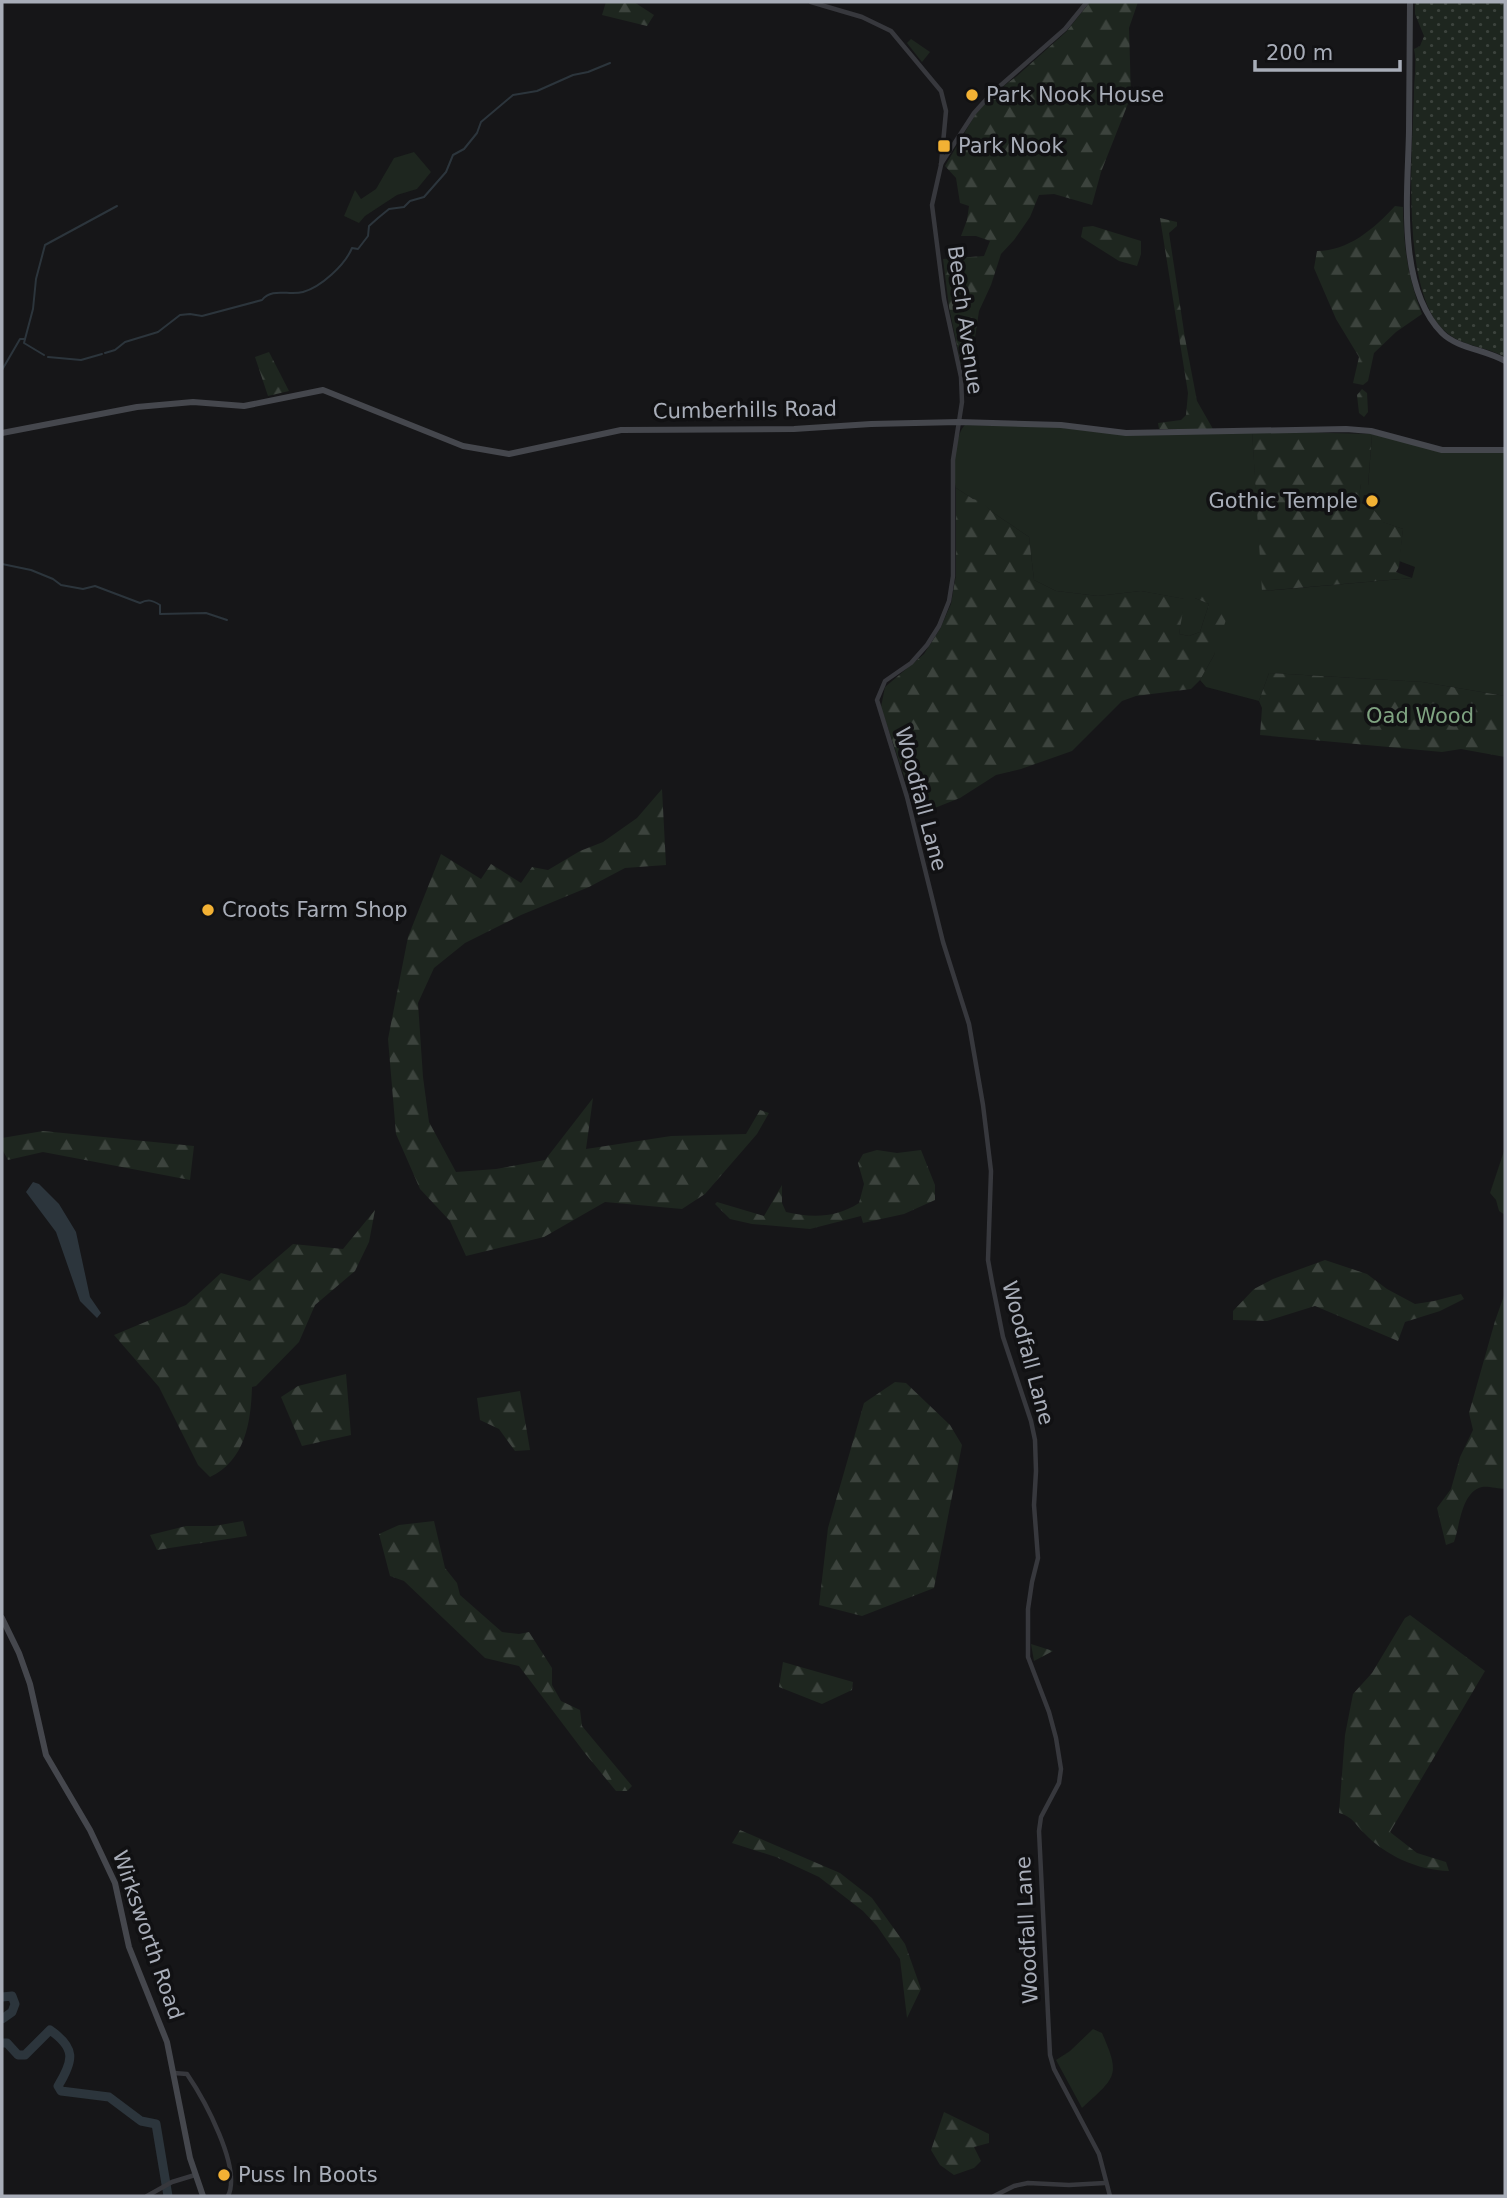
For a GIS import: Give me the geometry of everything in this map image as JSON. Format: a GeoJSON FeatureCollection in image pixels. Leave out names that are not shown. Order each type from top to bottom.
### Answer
{"type":"FeatureCollection","features":[{"type":"Feature","properties":{"kind":"street"},"geometry":{"type":"LineString","coordinates":[[811,2],[862,17],[891,30],[942,91],[946,111],[941,165]]}},
{"type":"Feature","properties":{"kind":"street"},"geometry":{"type":"LineString","coordinates":[[941,165],[974,113],[992,93],[1065,29],[1087,2]]}},
{"type":"Feature","properties":{"kind":"street"},"geometry":{"type":"LineString","coordinates":[[1410,2],[1408,227],[1412,271],[1426,309],[1440,331],[1455,341],[1505,361]]}},
{"type":"Feature","properties":{"kind":"street","name":"Beech Avenue"},"geometry":{"type":"LineString","coordinates":[[941,165],[932,198],[944,299],[961,377],[959,422]]}},
{"type":"Feature","properties":{"kind":"street","name":"Cumberhills Road"},"geometry":{"type":"LineString","coordinates":[[2,433],[137,407],[193,402],[244,407],[323,390],[463,446],[509,454],[621,429],[794,429],[959,422],[1061,425],[1126,433],[1346,429],[1371,431],[1442,450],[1505,450]]}},
{"type":"Feature","properties":{"kind":"street","name":"Woodfall Lane"},"geometry":{"type":"LineString","coordinates":[[959,422],[953,460],[953,576],[949,601],[939,626],[922,652],[885,681],[877,700],[907,797],[943,942],[969,1024],[983,1105],[990,1171],[988,1259],[1003,1337],[1035,1440],[1034,1505],[1038,1558],[1028,1609],[1028,1657],[1049,1712],[1061,1769],[1059,1783],[1041,1817],[1039,1831],[1049,2044],[1054,2069],[1099,2154],[1110,2196]]}},
{"type":"Feature","properties":{"kind":"street","name":"Wirksworth Road"},"geometry":{"type":"LineString","coordinates":[[2,1618],[30,1684],[46,1755],[111,1872],[129,1947],[167,2042],[195,2175],[203,2196]]}},
{"type":"Feature","properties":{"kind":"street"},"geometry":{"type":"LineString","coordinates":[[174,2073],[187,2074],[213,2122],[230,2166],[228,2196]]}},
{"type":"Feature","properties":{"kind":"street"},"geometry":{"type":"LineString","coordinates":[[147,2196],[172,2182],[195,2175]]}},
{"type":"Feature","properties":{"kind":"street"},"geometry":{"type":"LineString","coordinates":[[994,2196],[1014,2186],[1028,2183],[1105,2183]]}},
{"type":"Feature","properties":{"kind":"green space"},"geometry":{"type":"Polygon","coordinates":[[[606,2],[634,2],[654,15],[647,26],[602,15],[606,2]]]}},
{"type":"Feature","properties":{"kind":"green space"},"geometry":{"type":"Polygon","coordinates":[[[1090,2],[1138,2],[1129,28],[1131,96],[1101,172],[1092,205],[1054,194],[1039,195],[1030,217],[1001,254],[979,311],[971,364],[962,370],[949,307],[943,259],[984,256],[990,241],[976,236],[961,236],[969,206],[960,203],[956,178],[945,166],[975,115],[993,94],[1066,32],[1090,2]]]}},
{"type":"Feature","properties":{"kind":"green space"},"geometry":{"type":"Polygon","coordinates":[[[1415,2],[1505,2],[1505,357],[1459,340],[1446,332],[1431,313],[1421,286],[1415,254],[1411,183],[1414,49],[1420,46],[1424,36],[1415,14],[1415,2]]]}},
{"type":"Feature","properties":{"kind":"green space"},"geometry":{"type":"Polygon","coordinates":[[[911,39],[930,52],[922,62],[907,43],[911,39]]]}},
{"type":"Feature","properties":{"kind":"green space"},"geometry":{"type":"Polygon","coordinates":[[[414,152],[431,172],[417,189],[397,195],[359,223],[344,216],[355,190],[361,199],[376,189],[394,158],[414,152]]]}},
{"type":"Feature","properties":{"kind":"green space"},"geometry":{"type":"Polygon","coordinates":[[[1395,206],[1403,207],[1407,261],[1422,314],[1396,332],[1374,353],[1368,381],[1363,385],[1353,383],[1359,357],[1336,319],[1314,268],[1317,251],[1350,243],[1378,223],[1395,206]]]}},
{"type":"Feature","properties":{"kind":"green space"},"geometry":{"type":"Polygon","coordinates":[[[1160,218],[1177,222],[1177,226],[1169,233],[1185,338],[1197,401],[1213,429],[1159,429],[1158,423],[1181,420],[1186,415],[1188,393],[1160,218]]]}},
{"type":"Feature","properties":{"kind":"green space"},"geometry":{"type":"Polygon","coordinates":[[[1093,226],[1141,241],[1137,266],[1119,261],[1081,237],[1083,227],[1093,226]]]}},
{"type":"Feature","properties":{"kind":"green space"},"geometry":{"type":"Polygon","coordinates":[[[269,352],[289,391],[268,396],[255,357],[269,352]]]}},
{"type":"Feature","properties":{"kind":"green space"},"geometry":{"type":"Polygon","coordinates":[[[1362,389],[1367,393],[1368,412],[1364,417],[1359,413],[1357,395],[1362,389]]]}},
{"type":"Feature","properties":{"kind":"green space"},"geometry":{"type":"Polygon","coordinates":[[[965,425],[1047,426],[1098,432],[1252,431],[1263,591],[1412,578],[1415,567],[1399,561],[1403,529],[1382,522],[1374,510],[1376,497],[1364,495],[1362,503],[1358,501],[1361,484],[1368,486],[1372,434],[1420,446],[1505,453],[1505,696],[1422,682],[1269,673],[1259,701],[1206,687],[1200,680],[1214,655],[1227,595],[1195,598],[1209,604],[1200,632],[1189,636],[1179,634],[1184,599],[1141,591],[1098,596],[1056,591],[1034,580],[1029,537],[982,502],[956,488],[955,455],[959,436],[965,425]]]}},
{"type":"Feature","properties":{"kind":"green space"},"geometry":{"type":"Polygon","coordinates":[[[1252,431],[1372,434],[1368,485],[1373,487],[1371,491],[1362,489],[1361,484],[1358,501],[1374,510],[1383,522],[1403,529],[1399,567],[1396,572],[1412,578],[1262,591],[1252,431]]]}},
{"type":"Feature","properties":{"kind":"green space"},"geometry":{"type":"Polygon","coordinates":[[[956,488],[973,499],[982,501],[992,512],[1029,537],[1034,580],[1056,591],[1098,596],[1141,591],[1185,599],[1179,634],[1189,636],[1200,632],[1209,604],[1195,598],[1199,592],[1216,590],[1227,595],[1227,617],[1214,655],[1200,680],[1191,689],[1136,696],[1122,701],[1072,751],[996,775],[960,798],[917,815],[881,707],[885,687],[924,654],[940,629],[951,604],[956,575],[956,488]]]}},
{"type":"Feature","properties":{"kind":"green space","name":"Oad Wood"},"geometry":{"type":"Polygon","coordinates":[[[1269,673],[1422,682],[1505,696],[1505,757],[1461,749],[1442,752],[1260,735],[1262,708],[1259,701],[1269,673]]]}},
{"type":"Feature","properties":{"kind":"green space"},"geometry":{"type":"Polygon","coordinates":[[[662,789],[666,865],[625,868],[465,943],[434,968],[418,1003],[429,1122],[456,1172],[496,1169],[545,1160],[593,1098],[586,1149],[671,1136],[746,1134],[760,1110],[769,1113],[757,1134],[705,1194],[682,1209],[605,1202],[544,1237],[466,1256],[450,1221],[420,1189],[396,1134],[388,1039],[408,937],[441,854],[481,879],[491,864],[521,883],[532,867],[548,870],[580,851],[603,842],[637,818],[662,789]]]}},
{"type":"Feature","properties":{"kind":"green space"},"geometry":{"type":"Polygon","coordinates":[[[43,1131],[194,1146],[190,1180],[43,1152],[8,1160],[2,1149],[2,1138],[43,1131]]]}},
{"type":"Feature","properties":{"kind":"green space"},"geometry":{"type":"Polygon","coordinates":[[[1505,1148],[1505,1215],[1499,1211],[1496,1200],[1490,1193],[1505,1148]]]}},
{"type":"Feature","properties":{"kind":"green space"},"geometry":{"type":"Polygon","coordinates":[[[877,1150],[897,1153],[921,1150],[935,1185],[935,1200],[904,1214],[863,1223],[861,1216],[810,1229],[752,1224],[730,1219],[715,1204],[717,1202],[764,1216],[782,1185],[782,1203],[786,1212],[814,1216],[842,1212],[859,1203],[864,1184],[858,1163],[863,1154],[877,1150]]]}},
{"type":"Feature","properties":{"kind":"green space"},"geometry":{"type":"Polygon","coordinates":[[[375,1210],[369,1242],[355,1271],[315,1305],[299,1342],[252,1387],[250,1414],[244,1439],[231,1461],[210,1477],[198,1465],[159,1387],[114,1335],[186,1305],[221,1273],[250,1281],[293,1244],[343,1249],[375,1210]]]}},
{"type":"Feature","properties":{"kind":"green space"},"geometry":{"type":"Polygon","coordinates":[[[1325,1260],[1367,1274],[1387,1289],[1415,1304],[1461,1294],[1464,1299],[1440,1311],[1405,1322],[1398,1341],[1315,1306],[1267,1321],[1233,1320],[1233,1311],[1254,1289],[1325,1260]]]}},
{"type":"Feature","properties":{"kind":"green space"},"geometry":{"type":"Polygon","coordinates":[[[1505,1293],[1505,1489],[1482,1487],[1475,1490],[1465,1502],[1454,1542],[1446,1545],[1437,1508],[1451,1489],[1460,1457],[1473,1430],[1469,1413],[1505,1293]]]}},
{"type":"Feature","properties":{"kind":"green space"},"geometry":{"type":"Polygon","coordinates":[[[346,1374],[351,1435],[302,1446],[281,1397],[298,1386],[346,1374]]]}},
{"type":"Feature","properties":{"kind":"green space"},"geometry":{"type":"Polygon","coordinates":[[[895,1382],[906,1383],[950,1425],[962,1445],[934,1588],[862,1616],[819,1605],[828,1528],[864,1403],[895,1382]]]}},
{"type":"Feature","properties":{"kind":"green space"},"geometry":{"type":"Polygon","coordinates":[[[520,1391],[530,1450],[515,1451],[499,1429],[480,1420],[477,1398],[520,1391]]]}},
{"type":"Feature","properties":{"kind":"green space"},"geometry":{"type":"Polygon","coordinates":[[[243,1521],[247,1536],[157,1550],[150,1535],[186,1526],[214,1526],[243,1521]]]}},
{"type":"Feature","properties":{"kind":"green space"},"geometry":{"type":"Polygon","coordinates":[[[434,1521],[445,1568],[457,1583],[460,1595],[502,1632],[529,1632],[552,1668],[552,1685],[561,1701],[580,1710],[582,1726],[632,1786],[627,1791],[616,1791],[519,1666],[485,1658],[404,1581],[390,1576],[379,1534],[399,1525],[434,1521]]]}},
{"type":"Feature","properties":{"kind":"green space"},"geometry":{"type":"Polygon","coordinates":[[[1410,1615],[1485,1671],[1390,1832],[1417,1853],[1446,1862],[1449,1871],[1414,1865],[1392,1855],[1350,1818],[1339,1813],[1345,1735],[1353,1694],[1372,1673],[1405,1618],[1410,1615]]]}},
{"type":"Feature","properties":{"kind":"green space"},"geometry":{"type":"Polygon","coordinates":[[[1031,1644],[1053,1651],[1034,1661],[1031,1644]]]}},
{"type":"Feature","properties":{"kind":"green space"},"geometry":{"type":"Polygon","coordinates":[[[783,1662],[853,1682],[852,1690],[822,1704],[779,1687],[783,1662]]]}},
{"type":"Feature","properties":{"kind":"green space"},"geometry":{"type":"Polygon","coordinates":[[[740,1830],[840,1873],[872,1898],[905,1944],[921,1989],[907,2018],[900,1959],[877,1926],[863,1911],[819,1877],[776,1857],[732,1843],[740,1830]]]}},
{"type":"Feature","properties":{"kind":"green space"},"geometry":{"type":"Polygon","coordinates":[[[1093,2029],[1102,2033],[1108,2047],[1112,2059],[1112,2075],[1082,2108],[1056,2060],[1093,2029]]]}},
{"type":"Feature","properties":{"kind":"green space"},"geometry":{"type":"Polygon","coordinates":[[[944,2112],[989,2134],[989,2143],[974,2147],[981,2161],[974,2168],[954,2175],[940,2165],[931,2150],[944,2112]]]}},
{"type":"Feature","properties":{"kind":"shaded area"},"geometry":{"type":"Polygon","coordinates":[[[33,1182],[39,1184],[59,1204],[76,1232],[90,1297],[101,1313],[97,1318],[80,1301],[56,1232],[26,1192],[33,1182]]]}},
{"type":"Feature","properties":{"kind":"waterway"},"geometry":{"type":"LineString","coordinates":[[105,353],[115,350],[125,342],[158,332],[180,315],[202,316],[262,300],[271,294],[298,293],[317,285],[338,268],[352,248],[358,249],[368,236],[369,226],[378,218],[389,209],[404,207],[410,201],[424,197],[446,172],[453,155],[464,149],[477,133],[481,122],[513,95],[537,91],[610,63]]}},
{"type":"Feature","properties":{"kind":"waterway"},"geometry":{"type":"LineString","coordinates":[[2,370],[20,339],[25,339],[45,245],[117,206]]}},
{"type":"Feature","properties":{"kind":"waterway"},"geometry":{"type":"LineString","coordinates":[[25,339],[24,343],[44,355]]}},
{"type":"Feature","properties":{"kind":"waterway"},"geometry":{"type":"LineString","coordinates":[[48,357],[81,360],[102,354]]}},
{"type":"Feature","properties":{"kind":"waterway"},"geometry":{"type":"LineString","coordinates":[[2,564],[31,570],[61,585],[83,589],[95,586],[140,603],[152,601],[160,605],[160,614],[206,613],[227,620]]}},
{"type":"Feature","properties":{"kind":"waterway"},"geometry":{"type":"LineString","coordinates":[[2,1997],[12,1996],[15,2004],[12,2012],[2,2019]]}},
{"type":"Feature","properties":{"kind":"waterway"},"geometry":{"type":"LineString","coordinates":[[2,2043],[7,2043],[18,2055],[25,2055],[50,2030],[64,2043],[70,2055],[67,2069],[58,2086],[61,2091],[109,2097],[141,2121],[156,2124],[168,2196]]}},
{"type":"Feature","properties":{"kind":"place","name":"Park Nook House"},"geometry":{"type":"Point","coordinates":[972,95]}},
{"type":"Feature","properties":{"kind":"place","name":"Park Nook"},"geometry":{"type":"Point","coordinates":[944,146]}},
{"type":"Feature","properties":{"kind":"place","name":"Gothic Temple"},"geometry":{"type":"Point","coordinates":[1372,501]}},
{"type":"Feature","properties":{"kind":"place","name":"Croots Farm Shop"},"geometry":{"type":"Point","coordinates":[208,910]}},
{"type":"Feature","properties":{"kind":"place","name":"Puss In Boots"},"geometry":{"type":"Point","coordinates":[224,2175]}}]}
